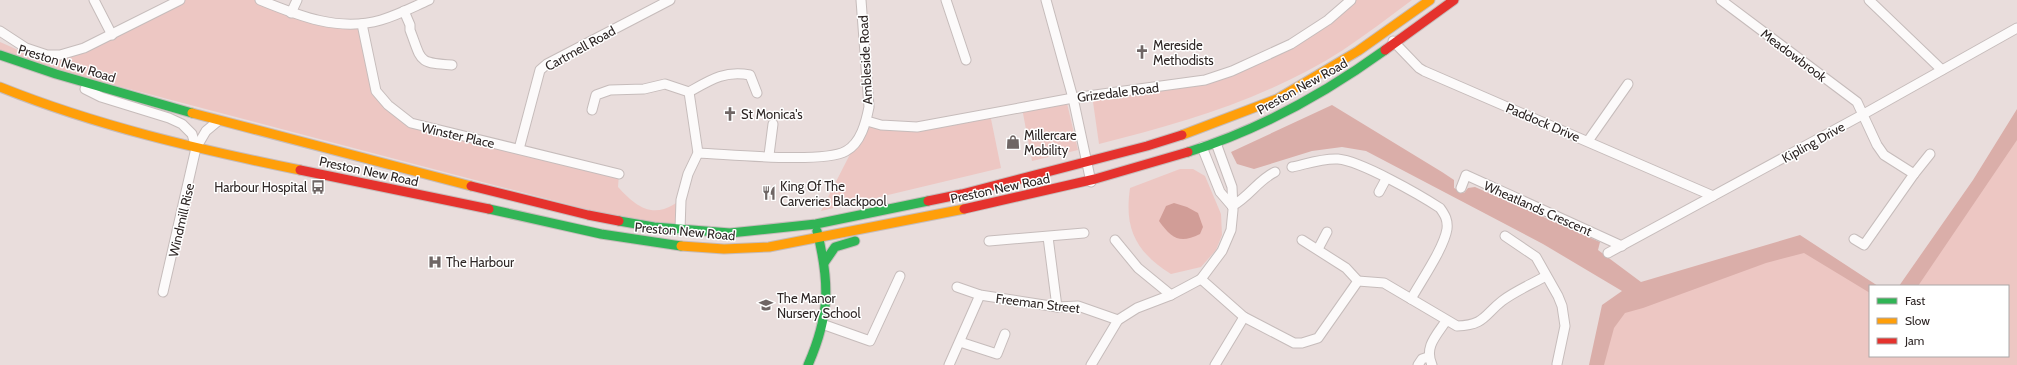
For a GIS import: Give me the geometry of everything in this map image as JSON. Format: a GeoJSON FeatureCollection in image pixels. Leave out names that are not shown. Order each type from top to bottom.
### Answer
{"type":"FeatureCollection","features":[{"type":"Feature","properties":{"kind":"main road","name":"Preston New Road"},"geometry":{"type":"LineString","coordinates":[[0,55],[56,74],[218,121],[588,215],[628,223],[680,230],[730,233],[816,224],[962,194],[1086,163],[1187,134],[1278,99],[1358,51],[1430,0]]}},
{"type":"Feature","properties":{"kind":"main road","name":"Preston New Road"},"geometry":{"type":"LineString","coordinates":[[1212,141],[1239,134],[1288,110],[1368,63],[1396,44],[1454,0]]}},
{"type":"Feature","properties":{"kind":"main road","name":"Preston New Road"},"geometry":{"type":"LineString","coordinates":[[0,87],[40,104],[77,117],[120,130],[196,148],[527,218],[595,234],[665,245],[726,250],[793,245],[819,240],[857,229],[928,216],[1091,182],[1202,147]]}},
{"type":"Feature","properties":{"kind":"main road"},"geometry":{"type":"LineString","coordinates":[[1202,147],[1212,141],[1219,122]]}},
{"type":"Feature","properties":{"kind":"main road"},"geometry":{"type":"LineString","coordinates":[[1187,134],[1212,141]]}},
{"type":"Feature","properties":{"kind":"main road"},"geometry":{"type":"LineString","coordinates":[[824,263],[830,252],[841,244],[914,227],[928,216]]}},
{"type":"Feature","properties":{"kind":"main road"},"geometry":{"type":"LineString","coordinates":[[808,365],[822,324],[827,293],[824,263],[816,224]]}},
{"type":"Feature","properties":{"kind":"street"},"geometry":{"type":"LineString","coordinates":[[94,0],[112,35]]}},
{"type":"Feature","properties":{"kind":"street"},"geometry":{"type":"LineString","coordinates":[[0,31],[26,48],[47,55],[60,56],[72,53],[112,35],[180,0]]}},
{"type":"Feature","properties":{"kind":"street"},"geometry":{"type":"LineString","coordinates":[[260,0],[292,13],[341,25],[362,24],[381,20],[429,0]]}},
{"type":"Feature","properties":{"kind":"street"},"geometry":{"type":"LineString","coordinates":[[292,13],[296,0]]}},
{"type":"Feature","properties":{"kind":"street","name":"Cartmell Road"},"geometry":{"type":"LineString","coordinates":[[519,149],[540,70],[547,64],[670,0]]}},
{"type":"Feature","properties":{"kind":"street","name":"Ambleside Road"},"geometry":{"type":"LineString","coordinates":[[861,0],[869,107],[867,121]]}},
{"type":"Feature","properties":{"kind":"street"},"geometry":{"type":"LineString","coordinates":[[946,0],[966,60]]}},
{"type":"Feature","properties":{"kind":"street"},"geometry":{"type":"LineString","coordinates":[[1046,0],[1074,98],[1091,182]]}},
{"type":"Feature","properties":{"kind":"street","name":"Grizedale Road"},"geometry":{"type":"LineString","coordinates":[[867,121],[881,125],[917,127],[1074,98],[1205,80],[1232,71],[1291,44],[1328,20],[1350,0]]}},
{"type":"Feature","properties":{"kind":"street","name":"Meadowbrook"},"geometry":{"type":"LineString","coordinates":[[1721,0],[1857,102],[1877,145],[1884,154],[1914,174]]}},
{"type":"Feature","properties":{"kind":"street"},"geometry":{"type":"LineString","coordinates":[[1868,0],[1942,70]]}},
{"type":"Feature","properties":{"kind":"street"},"geometry":{"type":"LineString","coordinates":[[404,11],[421,58],[430,64],[452,65]]}},
{"type":"Feature","properties":{"kind":"street","name":"Winster Place"},"geometry":{"type":"LineString","coordinates":[[362,24],[376,91],[388,104],[411,123],[465,138],[519,149],[619,174]]}},
{"type":"Feature","properties":{"kind":"street","name":"Kipling Drive"},"geometry":{"type":"LineString","coordinates":[[1608,253],[1862,115],[2017,28]]}},
{"type":"Feature","properties":{"kind":"street","name":"Paddock Drive"},"geometry":{"type":"LineString","coordinates":[[1385,31],[1418,68],[1424,72],[1588,141],[1713,196]]}},
{"type":"Feature","properties":{"kind":"street"},"geometry":{"type":"LineString","coordinates":[[592,110],[596,95],[610,90],[644,89],[665,84],[689,92],[716,77],[737,72],[750,75],[757,92]]}},
{"type":"Feature","properties":{"kind":"street"},"geometry":{"type":"LineString","coordinates":[[56,74],[101,97],[169,118],[182,124],[192,134],[196,148]]}},
{"type":"Feature","properties":{"kind":"street"},"geometry":{"type":"LineString","coordinates":[[1588,141],[1628,84]]}},
{"type":"Feature","properties":{"kind":"street"},"geometry":{"type":"LineString","coordinates":[[680,230],[681,200],[688,174],[698,153],[689,92]]}},
{"type":"Feature","properties":{"kind":"street","name":"Windmill Rise"},"geometry":{"type":"LineString","coordinates":[[163,292],[196,148],[206,131],[218,121]]}},
{"type":"Feature","properties":{"kind":"street"},"geometry":{"type":"LineString","coordinates":[[698,153],[820,158],[842,153],[856,143],[867,121]]}},
{"type":"Feature","properties":{"kind":"street"},"geometry":{"type":"LineString","coordinates":[[769,156],[773,124]]}},
{"type":"Feature","properties":{"kind":"street"},"geometry":{"type":"LineString","coordinates":[[1091,365],[1118,320],[1137,308],[1171,295],[1201,279],[1212,266],[1227,241],[1231,230],[1232,186],[1212,141]]}},
{"type":"Feature","properties":{"kind":"street"},"geometry":{"type":"LineString","coordinates":[[1202,147],[1220,192],[1232,206]]}},
{"type":"Feature","properties":{"kind":"street"},"geometry":{"type":"LineString","coordinates":[[1854,239],[1864,245],[1914,174],[1930,158]]}},
{"type":"Feature","properties":{"kind":"street"},"geometry":{"type":"LineString","coordinates":[[1292,167],[1337,159],[1359,165],[1430,201],[1440,208],[1447,217],[1447,228],[1442,242],[1411,299]]}},
{"type":"Feature","properties":{"kind":"street"},"geometry":{"type":"LineString","coordinates":[[1232,206],[1243,200],[1265,177],[1275,172]]}},
{"type":"Feature","properties":{"kind":"street","name":"Wheatlands Crescent"},"geometry":{"type":"LineString","coordinates":[[1461,188],[1466,176],[1622,246]]}},
{"type":"Feature","properties":{"kind":"street"},"geometry":{"type":"LineString","coordinates":[[1379,192],[1386,179]]}},
{"type":"Feature","properties":{"kind":"street"},"geometry":{"type":"LineString","coordinates":[[1318,249],[1327,232]]}},
{"type":"Feature","properties":{"kind":"street"},"geometry":{"type":"LineString","coordinates":[[989,241],[1084,233]]}},
{"type":"Feature","properties":{"kind":"street"},"geometry":{"type":"LineString","coordinates":[[1505,236],[1536,257],[1558,296],[1564,315],[1563,337],[1557,364]]}},
{"type":"Feature","properties":{"kind":"street"},"geometry":{"type":"LineString","coordinates":[[1048,237],[1057,307]]}},
{"type":"Feature","properties":{"kind":"street"},"geometry":{"type":"LineString","coordinates":[[1115,240],[1138,268],[1171,295]]}},
{"type":"Feature","properties":{"kind":"street"},"geometry":{"type":"LineString","coordinates":[[1302,240],[1346,268],[1358,281],[1384,283],[1446,321],[1457,326],[1468,326],[1480,322],[1502,301],[1546,276]]}},
{"type":"Feature","properties":{"kind":"street"},"geometry":{"type":"LineString","coordinates":[[822,324],[870,341],[900,276]]}},
{"type":"Feature","properties":{"kind":"street"},"geometry":{"type":"LineString","coordinates":[[1201,279],[1244,317],[1294,343],[1311,341],[1318,338],[1324,332],[1358,281]]}},
{"type":"Feature","properties":{"kind":"street","name":"Freeman Street"},"geometry":{"type":"LineString","coordinates":[[957,287],[980,295],[1057,307],[1078,306],[1118,320]]}},
{"type":"Feature","properties":{"kind":"street"},"geometry":{"type":"LineString","coordinates":[[949,365],[980,295]]}},
{"type":"Feature","properties":{"kind":"street"},"geometry":{"type":"LineString","coordinates":[[1216,365],[1244,317]]}},
{"type":"Feature","properties":{"kind":"street"},"geometry":{"type":"LineString","coordinates":[[1418,365],[1422,359],[1430,361],[1428,348],[1446,321]]}},
{"type":"Feature","properties":{"kind":"street"},"geometry":{"type":"LineString","coordinates":[[960,342],[998,354],[1005,334]]}},
{"type":"Feature","properties":{"kind":"shaded area"},"geometry":{"type":"Polygon","coordinates":[[[180,0],[260,0],[291,13],[362,24],[376,91],[411,123],[619,174],[618,187],[628,197],[644,208],[650,210],[664,209],[681,200],[680,230],[654,227],[0,55],[0,42],[34,57],[46,60],[180,0]]]}},
{"type":"Feature","properties":{"kind":"shaded area"},"geometry":{"type":"Polygon","coordinates":[[[1351,0],[1412,0],[1343,50],[1285,82],[1194,118],[1099,144],[1092,95],[1205,80],[1291,44],[1351,0]]]}},
{"type":"Feature","properties":{"kind":"shaded area"},"geometry":{"type":"Polygon","coordinates":[[[1066,99],[1078,150],[1032,161],[1022,108],[1066,99]]]}},
{"type":"Feature","properties":{"kind":"shaded area"},"geometry":{"type":"Polygon","coordinates":[[[1332,105],[1454,180],[1454,188],[1464,193],[1468,188],[1475,187],[1600,242],[1598,250],[1641,282],[1800,235],[1876,285],[1869,285],[1869,292],[1804,253],[1766,263],[1643,308],[1625,313],[1614,328],[1604,365],[1589,365],[1602,305],[1622,291],[1543,244],[1366,151],[1342,147],[1312,151],[1254,169],[1237,164],[1231,152],[1332,105]]]}},
{"type":"Feature","properties":{"kind":"shaded area"},"geometry":{"type":"Polygon","coordinates":[[[2017,109],[2017,140],[1919,285],[1900,285],[1973,180],[2017,109]]]}},
{"type":"Feature","properties":{"kind":"shaded area"},"geometry":{"type":"Polygon","coordinates":[[[990,114],[1001,168],[821,211],[867,121],[917,127],[990,114]]]}},
{"type":"Feature","properties":{"kind":"shaded area"},"geometry":{"type":"Polygon","coordinates":[[[2017,130],[2017,365],[1598,365],[1615,306],[1802,240],[1869,285],[1869,357],[2009,357],[2009,285],[1912,285],[2017,130]]]}},
{"type":"Feature","properties":{"kind":"shaded area"},"geometry":{"type":"Polygon","coordinates":[[[1180,169],[1193,169],[1205,176],[1221,214],[1222,235],[1216,250],[1201,267],[1171,274],[1149,257],[1135,238],[1129,216],[1130,188],[1180,169]]]}},
{"type":"Feature","properties":{"kind":"shaded area"},"geometry":{"type":"Polygon","coordinates":[[[1174,203],[1187,207],[1198,213],[1203,227],[1200,234],[1187,239],[1182,239],[1172,236],[1168,232],[1159,221],[1166,206],[1174,203]]]}},
{"type":"Feature","properties":{"kind":"traffic: fast"},"geometry":{"type":"LineString","coordinates":[[1188,152],[1265,122],[1315,96],[1385,50]]}},
{"type":"Feature","properties":{"kind":"traffic: fast"},"geometry":{"type":"LineString","coordinates":[[0,55],[56,74],[192,113]]}},
{"type":"Feature","properties":{"kind":"traffic: fast"},"geometry":{"type":"LineString","coordinates":[[619,221],[654,227],[730,233],[816,224],[928,201]]}},
{"type":"Feature","properties":{"kind":"traffic: fast"},"geometry":{"type":"LineString","coordinates":[[489,209],[601,234],[681,246]]}},
{"type":"Feature","properties":{"kind":"traffic: fast"},"geometry":{"type":"LineString","coordinates":[[808,365],[821,330],[826,299],[824,267],[817,231]]}},
{"type":"Feature","properties":{"kind":"traffic: fast"},"geometry":{"type":"LineString","coordinates":[[824,263],[835,247],[855,241]]}},
{"type":"Feature","properties":{"kind":"traffic: slow"},"geometry":{"type":"LineString","coordinates":[[1182,135],[1277,99],[1358,51],[1430,0]]}},
{"type":"Feature","properties":{"kind":"traffic: slow"},"geometry":{"type":"LineString","coordinates":[[0,87],[110,125],[185,145],[300,170]]}},
{"type":"Feature","properties":{"kind":"traffic: slow"},"geometry":{"type":"LineString","coordinates":[[192,113],[471,186]]}},
{"type":"Feature","properties":{"kind":"traffic: slow"},"geometry":{"type":"LineString","coordinates":[[681,246],[724,249],[769,247],[964,209]]}},
{"type":"Feature","properties":{"kind":"traffic: jam"},"geometry":{"type":"LineString","coordinates":[[1385,50],[1454,0]]}},
{"type":"Feature","properties":{"kind":"traffic: jam"},"geometry":{"type":"LineString","coordinates":[[928,201],[962,194],[1147,146],[1182,135]]}},
{"type":"Feature","properties":{"kind":"traffic: jam"},"geometry":{"type":"LineString","coordinates":[[964,209],[1095,179],[1188,152]]}},
{"type":"Feature","properties":{"kind":"traffic: jam"},"geometry":{"type":"LineString","coordinates":[[300,170],[489,209]]}},
{"type":"Feature","properties":{"kind":"traffic: jam"},"geometry":{"type":"LineString","coordinates":[[471,186],[588,215],[619,221]]}},
{"type":"Feature","properties":{"kind":"place","name":"Mereside Methodists"},"geometry":{"type":"Point","coordinates":[1142,52]}},
{"type":"Feature","properties":{"kind":"place","name":"St Monica's"},"geometry":{"type":"Point","coordinates":[730,114]}},
{"type":"Feature","properties":{"kind":"place","name":"Millercare Mobility"},"geometry":{"type":"Point","coordinates":[1013,142]}},
{"type":"Feature","properties":{"kind":"place","name":"Harbour Hospital"},"geometry":{"type":"Point","coordinates":[318,187]}},
{"type":"Feature","properties":{"kind":"place","name":"King Of The Carveries Blackpool"},"geometry":{"type":"Point","coordinates":[769,193]}},
{"type":"Feature","properties":{"kind":"place","name":"The Harbour"},"geometry":{"type":"Point","coordinates":[435,262]}},
{"type":"Feature","properties":{"kind":"place","name":"The Manor Nursery School"},"geometry":{"type":"Point","coordinates":[766,305]}}]}
